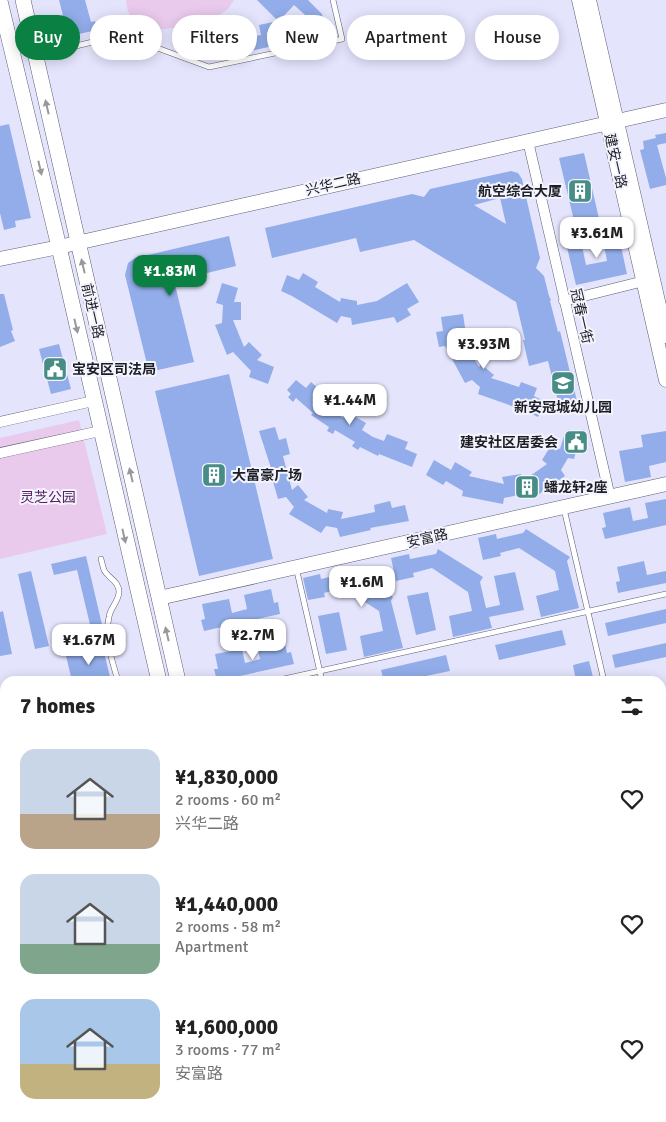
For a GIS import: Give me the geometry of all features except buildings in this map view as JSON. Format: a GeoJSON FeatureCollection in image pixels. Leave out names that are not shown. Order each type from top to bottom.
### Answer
{"type":"FeatureCollection","features":[{"type":"Feature","properties":{"kind":"main road","name":"前进一路"},"geometry":{"type":"LineString","coordinates":[[23,0],[26,15]]}},
{"type":"Feature","properties":{"kind":"main road","name":"建安一路"},"geometry":{"type":"LineString","coordinates":[[579,0],[666,336]]}},
{"type":"Feature","properties":{"kind":"main road","name":"建安一路"},"geometry":{"type":"LineString","coordinates":[[589,0],[644,282],[666,380]]}},
{"type":"Feature","properties":{"kind":"main road","name":"前进一路"},"geometry":{"type":"LineString","coordinates":[[0,1],[158,676]]}},
{"type":"Feature","properties":{"kind":"main road","name":"前进一路"},"geometry":{"type":"LineString","coordinates":[[37,60],[177,676]]}},
{"type":"Feature","properties":{"kind":"main road","name":"兴华二路"},"geometry":{"type":"LineString","coordinates":[[0,259],[666,110]]}},
{"type":"Feature","properties":{"kind":"main road","name":"安富路"},"geometry":{"type":"LineString","coordinates":[[158,598],[666,484]]}},
{"type":"Feature","properties":{"kind":"street","name":"冠春一街"},"geometry":{"type":"LineString","coordinates":[[528,141],[610,497]]}},
{"type":"Feature","properties":{"kind":"street"},"geometry":{"type":"LineString","coordinates":[[564,300],[644,282]]}},
{"type":"Feature","properties":{"kind":"street"},"geometry":{"type":"LineString","coordinates":[[0,422],[93,401]]}},
{"type":"Feature","properties":{"kind":"street"},"geometry":{"type":"LineString","coordinates":[[0,453],[100,431]]}},
{"type":"Feature","properties":{"kind":"lane"},"geometry":{"type":"LineString","coordinates":[[80,45],[122,35],[209,67],[342,39],[333,0]]}},
{"type":"Feature","properties":{"kind":"lane"},"geometry":{"type":"LineString","coordinates":[[564,507],[603,676]]}},
{"type":"Feature","properties":{"kind":"lane"},"geometry":{"type":"LineString","coordinates":[[101,559],[104,570],[117,585],[119,592],[107,623],[108,641],[117,676]]}},
{"type":"Feature","properties":{"kind":"lane"},"geometry":{"type":"LineString","coordinates":[[296,567],[321,676]]}},
{"type":"Feature","properties":{"kind":"lane"},"geometry":{"type":"LineString","coordinates":[[298,676],[666,594]]}},
{"type":"Feature","properties":{"kind":"green space"},"geometry":{"type":"Polygon","coordinates":[[[126,0],[234,0],[227,10],[219,15],[172,15],[172,28],[162,29],[162,15],[130,15],[126,0]]]}},
{"type":"Feature","properties":{"kind":"green space","name":"灵芝公园"},"geometry":{"type":"Polygon","coordinates":[[[79,420],[107,534],[0,559],[0,438],[79,420]]]}},
{"type":"Feature","properties":{"kind":"place","name":"航空综合大厦"},"geometry":{"type":"Point","coordinates":[580,191]}},
{"type":"Feature","properties":{"kind":"place","name":"宝安区司法局"},"geometry":{"type":"Point","coordinates":[55,369]}},
{"type":"Feature","properties":{"kind":"place","name":"新安冠城幼儿园"},"geometry":{"type":"Point","coordinates":[563,383]}},
{"type":"Feature","properties":{"kind":"place","name":"建安社区居委会"},"geometry":{"type":"Point","coordinates":[576,442]}},
{"type":"Feature","properties":{"kind":"place","name":"大富豪广场"},"geometry":{"type":"Point","coordinates":[214,475]}},
{"type":"Feature","properties":{"kind":"place","name":"蟠龙轩2座"},"geometry":{"type":"Point","coordinates":[527,487]}}]}
